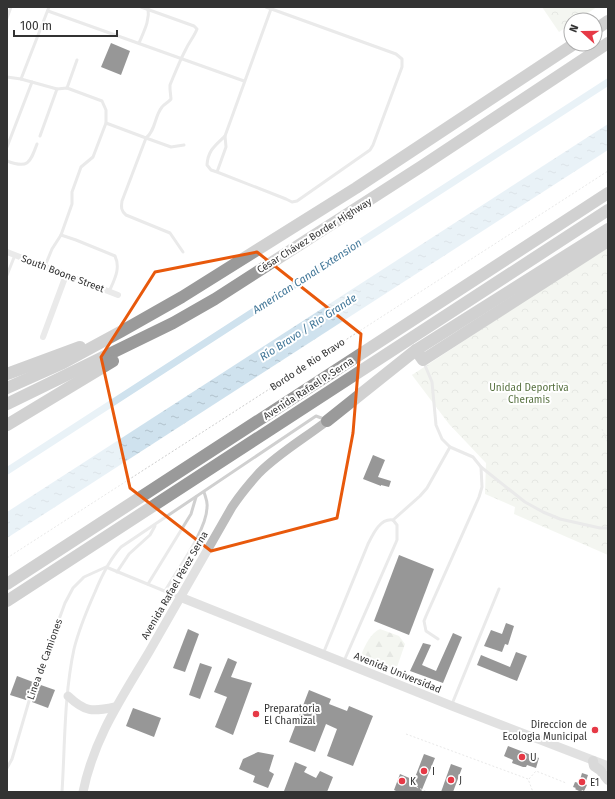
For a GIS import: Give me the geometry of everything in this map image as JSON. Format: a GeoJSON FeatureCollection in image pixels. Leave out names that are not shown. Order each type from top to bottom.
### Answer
{"type":"FeatureCollection","features":[{"type":"Feature","properties":{"kind":"highway","name":"César Chávez Border Highway"},"geometry":{"type":"LineString","coordinates":[[7,404],[173,323],[238,285],[608,43]]}},
{"type":"Feature","properties":{"kind":"highway","name":"César Chávez Border Highway"},"geometry":{"type":"LineString","coordinates":[[7,388],[63,363],[122,332],[242,260],[349,192],[563,51]]}},
{"type":"Feature","properties":{"kind":"highway","name":"Avenida Rafael P. Serna"},"geometry":{"type":"LineString","coordinates":[[7,584],[608,193]]}},
{"type":"Feature","properties":{"kind":"highway","name":"Avenida Rafael P. Serna"},"geometry":{"type":"LineString","coordinates":[[7,601],[608,210]]}},
{"type":"Feature","properties":{"kind":"highway"},"geometry":{"type":"LineString","coordinates":[[327,421],[420,355],[608,228]]}},
{"type":"Feature","properties":{"kind":"highway"},"geometry":{"type":"LineString","coordinates":[[420,355],[608,241]]}},
{"type":"Feature","properties":{"kind":"highway"},"geometry":{"type":"LineString","coordinates":[[7,425],[173,323]]}},
{"type":"Feature","properties":{"kind":"highway"},"geometry":{"type":"LineString","coordinates":[[7,374],[122,332]]}},
{"type":"Feature","properties":{"kind":"main road","name":"Avenida Rafael Pérez Serna"},"geometry":{"type":"LineString","coordinates":[[83,792],[94,752],[115,707],[232,507],[247,486],[260,472],[327,421]]}},
{"type":"Feature","properties":{"kind":"main road","name":"Avenida Universidad"},"geometry":{"type":"LineString","coordinates":[[180,597],[452,706],[608,766]]}},
{"type":"Feature","properties":{"kind":"main road"},"geometry":{"type":"LineString","coordinates":[[68,696],[77,704],[93,711],[115,707]]}},
{"type":"Feature","properties":{"kind":"main road"},"geometry":{"type":"LineString","coordinates":[[593,761],[594,766],[600,770],[608,780]]}},
{"type":"Feature","properties":{"kind":"street","name":"South Boone Street"},"geometry":{"type":"LineString","coordinates":[[7,252],[118,295]]}},
{"type":"Feature","properties":{"kind":"street"},"geometry":{"type":"LineString","coordinates":[[42,336],[66,275]]}},
{"type":"Feature","properties":{"kind":"lane"},"geometry":{"type":"LineString","coordinates":[[7,18],[11,7]]}},
{"type":"Feature","properties":{"kind":"lane"},"geometry":{"type":"LineString","coordinates":[[141,7],[148,8],[194,26],[197,29],[181,58],[170,85],[171,99],[162,108],[151,135],[146,138],[121,207],[123,212],[170,232],[183,252]]}},
{"type":"Feature","properties":{"kind":"lane"},"geometry":{"type":"LineString","coordinates":[[225,136],[214,145],[207,159],[207,165],[211,170],[286,200],[292,202],[297,201],[370,150],[402,67],[402,59],[396,54],[266,7]]}},
{"type":"Feature","properties":{"kind":"lane"},"geometry":{"type":"LineString","coordinates":[[139,43],[148,19],[148,8]]}},
{"type":"Feature","properties":{"kind":"lane"},"geometry":{"type":"LineString","coordinates":[[21,79],[48,9],[244,81]]}},
{"type":"Feature","properties":{"kind":"lane"},"geometry":{"type":"LineString","coordinates":[[217,172],[226,147],[225,136],[271,9]]}},
{"type":"Feature","properties":{"kind":"lane"},"geometry":{"type":"LineString","coordinates":[[67,88],[77,60]]}},
{"type":"Feature","properties":{"kind":"lane"},"geometry":{"type":"LineString","coordinates":[[7,77],[21,79],[58,89],[67,88],[102,101],[106,110],[106,123],[93,157],[81,167],[72,192],[72,204],[61,235],[44,266]]}},
{"type":"Feature","properties":{"kind":"lane"},"geometry":{"type":"LineString","coordinates":[[7,147],[32,82]]}},
{"type":"Feature","properties":{"kind":"lane"},"geometry":{"type":"LineString","coordinates":[[40,136],[58,89]]}},
{"type":"Feature","properties":{"kind":"lane"},"geometry":{"type":"LineString","coordinates":[[106,123],[171,147],[184,145]]}},
{"type":"Feature","properties":{"kind":"lane"},"geometry":{"type":"LineString","coordinates":[[7,161],[19,165],[26,164],[31,160],[37,144]]}},
{"type":"Feature","properties":{"kind":"lane"},"geometry":{"type":"LineString","coordinates":[[61,235],[83,242],[115,256],[118,262],[117,272],[109,292]]}},
{"type":"Feature","properties":{"kind":"lane"},"geometry":{"type":"LineString","coordinates":[[7,275],[15,255]]}},
{"type":"Feature","properties":{"kind":"lane"},"geometry":{"type":"LineString","coordinates":[[420,355],[432,382],[436,424],[442,439],[450,447],[473,457],[481,467],[525,502],[543,512],[560,519],[600,528],[608,528]]}},
{"type":"Feature","properties":{"kind":"lane"},"geometry":{"type":"LineString","coordinates":[[62,792],[68,696],[74,648],[82,624],[112,556],[120,547],[316,416],[327,421]]}},
{"type":"Feature","properties":{"kind":"lane"},"geometry":{"type":"LineString","coordinates":[[323,654],[368,544],[375,532],[384,521],[389,519],[393,520],[424,492],[450,447]]}},
{"type":"Feature","properties":{"kind":"lane"},"geometry":{"type":"LineString","coordinates":[[438,640],[426,631],[424,621],[479,497],[482,487],[481,467]]}},
{"type":"Feature","properties":{"kind":"lane"},"geometry":{"type":"LineString","coordinates":[[165,591],[198,536],[208,506],[204,492]]}},
{"type":"Feature","properties":{"kind":"lane"},"geometry":{"type":"LineString","coordinates":[[148,584],[191,514],[196,497]]}},
{"type":"Feature","properties":{"kind":"lane"},"geometry":{"type":"LineString","coordinates":[[344,663],[397,540],[397,525],[393,520]]}},
{"type":"Feature","properties":{"kind":"lane"},"geometry":{"type":"LineString","coordinates":[[118,572],[129,554],[150,535],[155,524]]}},
{"type":"Feature","properties":{"kind":"lane"},"geometry":{"type":"LineString","coordinates":[[106,568],[180,597]]}},
{"type":"Feature","properties":{"kind":"lane","name":"Linea de Camiones"},"geometry":{"type":"LineString","coordinates":[[7,768],[12,759],[29,701],[65,603],[73,588],[84,577],[106,568]]}},
{"type":"Feature","properties":{"kind":"lane"},"geometry":{"type":"LineString","coordinates":[[452,706],[499,589]]}},
{"type":"Feature","properties":{"kind":"path","name":"Bordo de Rio Bravo"},"geometry":{"type":"LineString","coordinates":[[7,558],[608,171]]}},
{"type":"Feature","properties":{"kind":"path"},"geometry":{"type":"LineString","coordinates":[[602,429],[608,443]]}},
{"type":"Feature","properties":{"kind":"path"},"geometry":{"type":"LineString","coordinates":[[406,734],[528,780],[533,792]]}},
{"type":"Feature","properties":{"kind":"path"},"geometry":{"type":"LineString","coordinates":[[528,780],[536,771],[566,783]]}},
{"type":"Feature","properties":{"kind":"path"},"geometry":{"type":"LineString","coordinates":[[408,784],[428,792]]}},
{"type":"Feature","properties":{"kind":"highlighted area"},"geometry":{"type":"Polygon","coordinates":[[[257,252],[361,334],[353,433],[337,518],[211,551],[130,488],[101,357],[155,272],[257,252]]]}},
{"type":"Feature","properties":{"kind":"green space"},"geometry":{"type":"Polygon","coordinates":[[[542,7],[597,7],[589,12],[563,12],[563,29],[559,32],[542,7]]]}},
{"type":"Feature","properties":{"kind":"green space","name":"Unidad Deportiva Cheramis"},"geometry":{"type":"Polygon","coordinates":[[[608,246],[608,555],[514,514],[515,507],[485,494],[486,463],[449,424],[412,375],[608,246]]]}},
{"type":"Feature","properties":{"kind":"green space"},"geometry":{"type":"Polygon","coordinates":[[[380,629],[399,636],[405,644],[397,667],[391,668],[364,657],[362,653],[371,636],[380,629]]]}},
{"type":"Feature","properties":{"kind":"water","name":"Río Bravo / Rio Grande"},"geometry":{"type":"Polygon","coordinates":[[[608,124],[608,150],[7,538],[7,512],[608,124]]]}},
{"type":"Feature","properties":{"kind":"building"},"geometry":{"type":"Polygon","coordinates":[[[111,43],[130,51],[121,75],[101,67],[111,43]]]}},
{"type":"Feature","properties":{"kind":"building"},"geometry":{"type":"Polygon","coordinates":[[[373,455],[385,460],[378,477],[391,481],[389,487],[381,486],[363,479],[373,455]]]}},
{"type":"Feature","properties":{"kind":"building"},"geometry":{"type":"Polygon","coordinates":[[[399,555],[434,569],[409,635],[374,621],[399,555]]]}},
{"type":"Feature","properties":{"kind":"building"},"geometry":{"type":"Polygon","coordinates":[[[506,623],[514,626],[508,645],[505,644],[502,652],[484,646],[491,630],[502,634],[506,623]]]}},
{"type":"Feature","properties":{"kind":"building"},"geometry":{"type":"Polygon","coordinates":[[[188,629],[199,634],[185,672],[173,668],[188,629]]]}},
{"type":"Feature","properties":{"kind":"building"},"geometry":{"type":"Polygon","coordinates":[[[453,633],[462,637],[443,683],[410,671],[423,643],[431,645],[422,665],[436,671],[453,633]]]}},
{"type":"Feature","properties":{"kind":"building"},"geometry":{"type":"Polygon","coordinates":[[[516,652],[527,656],[517,681],[477,665],[481,655],[510,667],[516,652]]]}},
{"type":"Feature","properties":{"kind":"building"},"geometry":{"type":"Polygon","coordinates":[[[228,658],[237,662],[231,677],[252,683],[233,735],[215,727],[227,697],[214,692],[228,658]]]}},
{"type":"Feature","properties":{"kind":"building"},"geometry":{"type":"Polygon","coordinates":[[[200,663],[212,667],[200,699],[189,695],[200,663]]]}},
{"type":"Feature","properties":{"kind":"building"},"geometry":{"type":"Polygon","coordinates":[[[17,676],[33,682],[26,700],[10,695],[17,676]]]}},
{"type":"Feature","properties":{"kind":"building"},"geometry":{"type":"Polygon","coordinates":[[[38,684],[55,690],[48,708],[32,702],[38,684]]]}},
{"type":"Feature","properties":{"kind":"building"},"geometry":{"type":"Polygon","coordinates":[[[309,690],[331,699],[329,704],[347,711],[349,706],[373,716],[353,766],[327,756],[337,729],[326,724],[315,752],[289,742],[309,690]]]}},
{"type":"Feature","properties":{"kind":"building"},"geometry":{"type":"Polygon","coordinates":[[[133,708],[161,718],[154,737],[126,726],[133,708]]]}},
{"type":"Feature","properties":{"kind":"building","name":"U"},"geometry":{"type":"Polygon","coordinates":[[[508,746],[539,758],[536,768],[527,765],[526,767],[523,767],[512,763],[513,760],[504,756],[508,746]]]}},
{"type":"Feature","properties":{"kind":"building"},"geometry":{"type":"Polygon","coordinates":[[[258,752],[274,755],[269,771],[274,774],[268,788],[253,782],[255,776],[239,769],[243,759],[258,752]]]}},
{"type":"Feature","properties":{"kind":"building"},"geometry":{"type":"Polygon","coordinates":[[[424,754],[435,758],[421,792],[398,792],[394,790],[400,774],[414,780],[424,754]]]}},
{"type":"Feature","properties":{"kind":"building"},"geometry":{"type":"Polygon","coordinates":[[[295,762],[307,767],[304,772],[316,778],[320,771],[333,777],[327,792],[284,791],[295,762]]]}},
{"type":"Feature","properties":{"kind":"building","name":"J"},"geometry":{"type":"Polygon","coordinates":[[[451,764],[462,768],[453,792],[441,792],[451,764]]]}},
{"type":"Feature","properties":{"kind":"building","name":"E1"},"geometry":{"type":"Polygon","coordinates":[[[582,773],[588,775],[585,784],[587,785],[584,791],[582,790],[581,792],[573,787],[575,782],[579,783],[582,773]]]}},
{"type":"Feature","properties":{"kind":"waterway","name":"American Canal Extension"},"geometry":{"type":"LineString","coordinates":[[7,471],[608,82]]}},
{"type":"Feature","properties":{"kind":"place","name":"Preparatoria El Chamizal"},"geometry":{"type":"Point","coordinates":[256,714]}},
{"type":"Feature","properties":{"kind":"place","name":"Direccion de Ecologia Municipal"},"geometry":{"type":"Point","coordinates":[595,730]}},
{"type":"Feature","properties":{"kind":"place","name":"U"},"geometry":{"type":"Point","coordinates":[522,757]}},
{"type":"Feature","properties":{"kind":"place","name":"I"},"geometry":{"type":"Point","coordinates":[424,771]}},
{"type":"Feature","properties":{"kind":"place","name":"J"},"geometry":{"type":"Point","coordinates":[451,780]}},
{"type":"Feature","properties":{"kind":"place","name":"K"},"geometry":{"type":"Point","coordinates":[402,781]}},
{"type":"Feature","properties":{"kind":"place","name":"E1"},"geometry":{"type":"Point","coordinates":[582,782]}}]}
